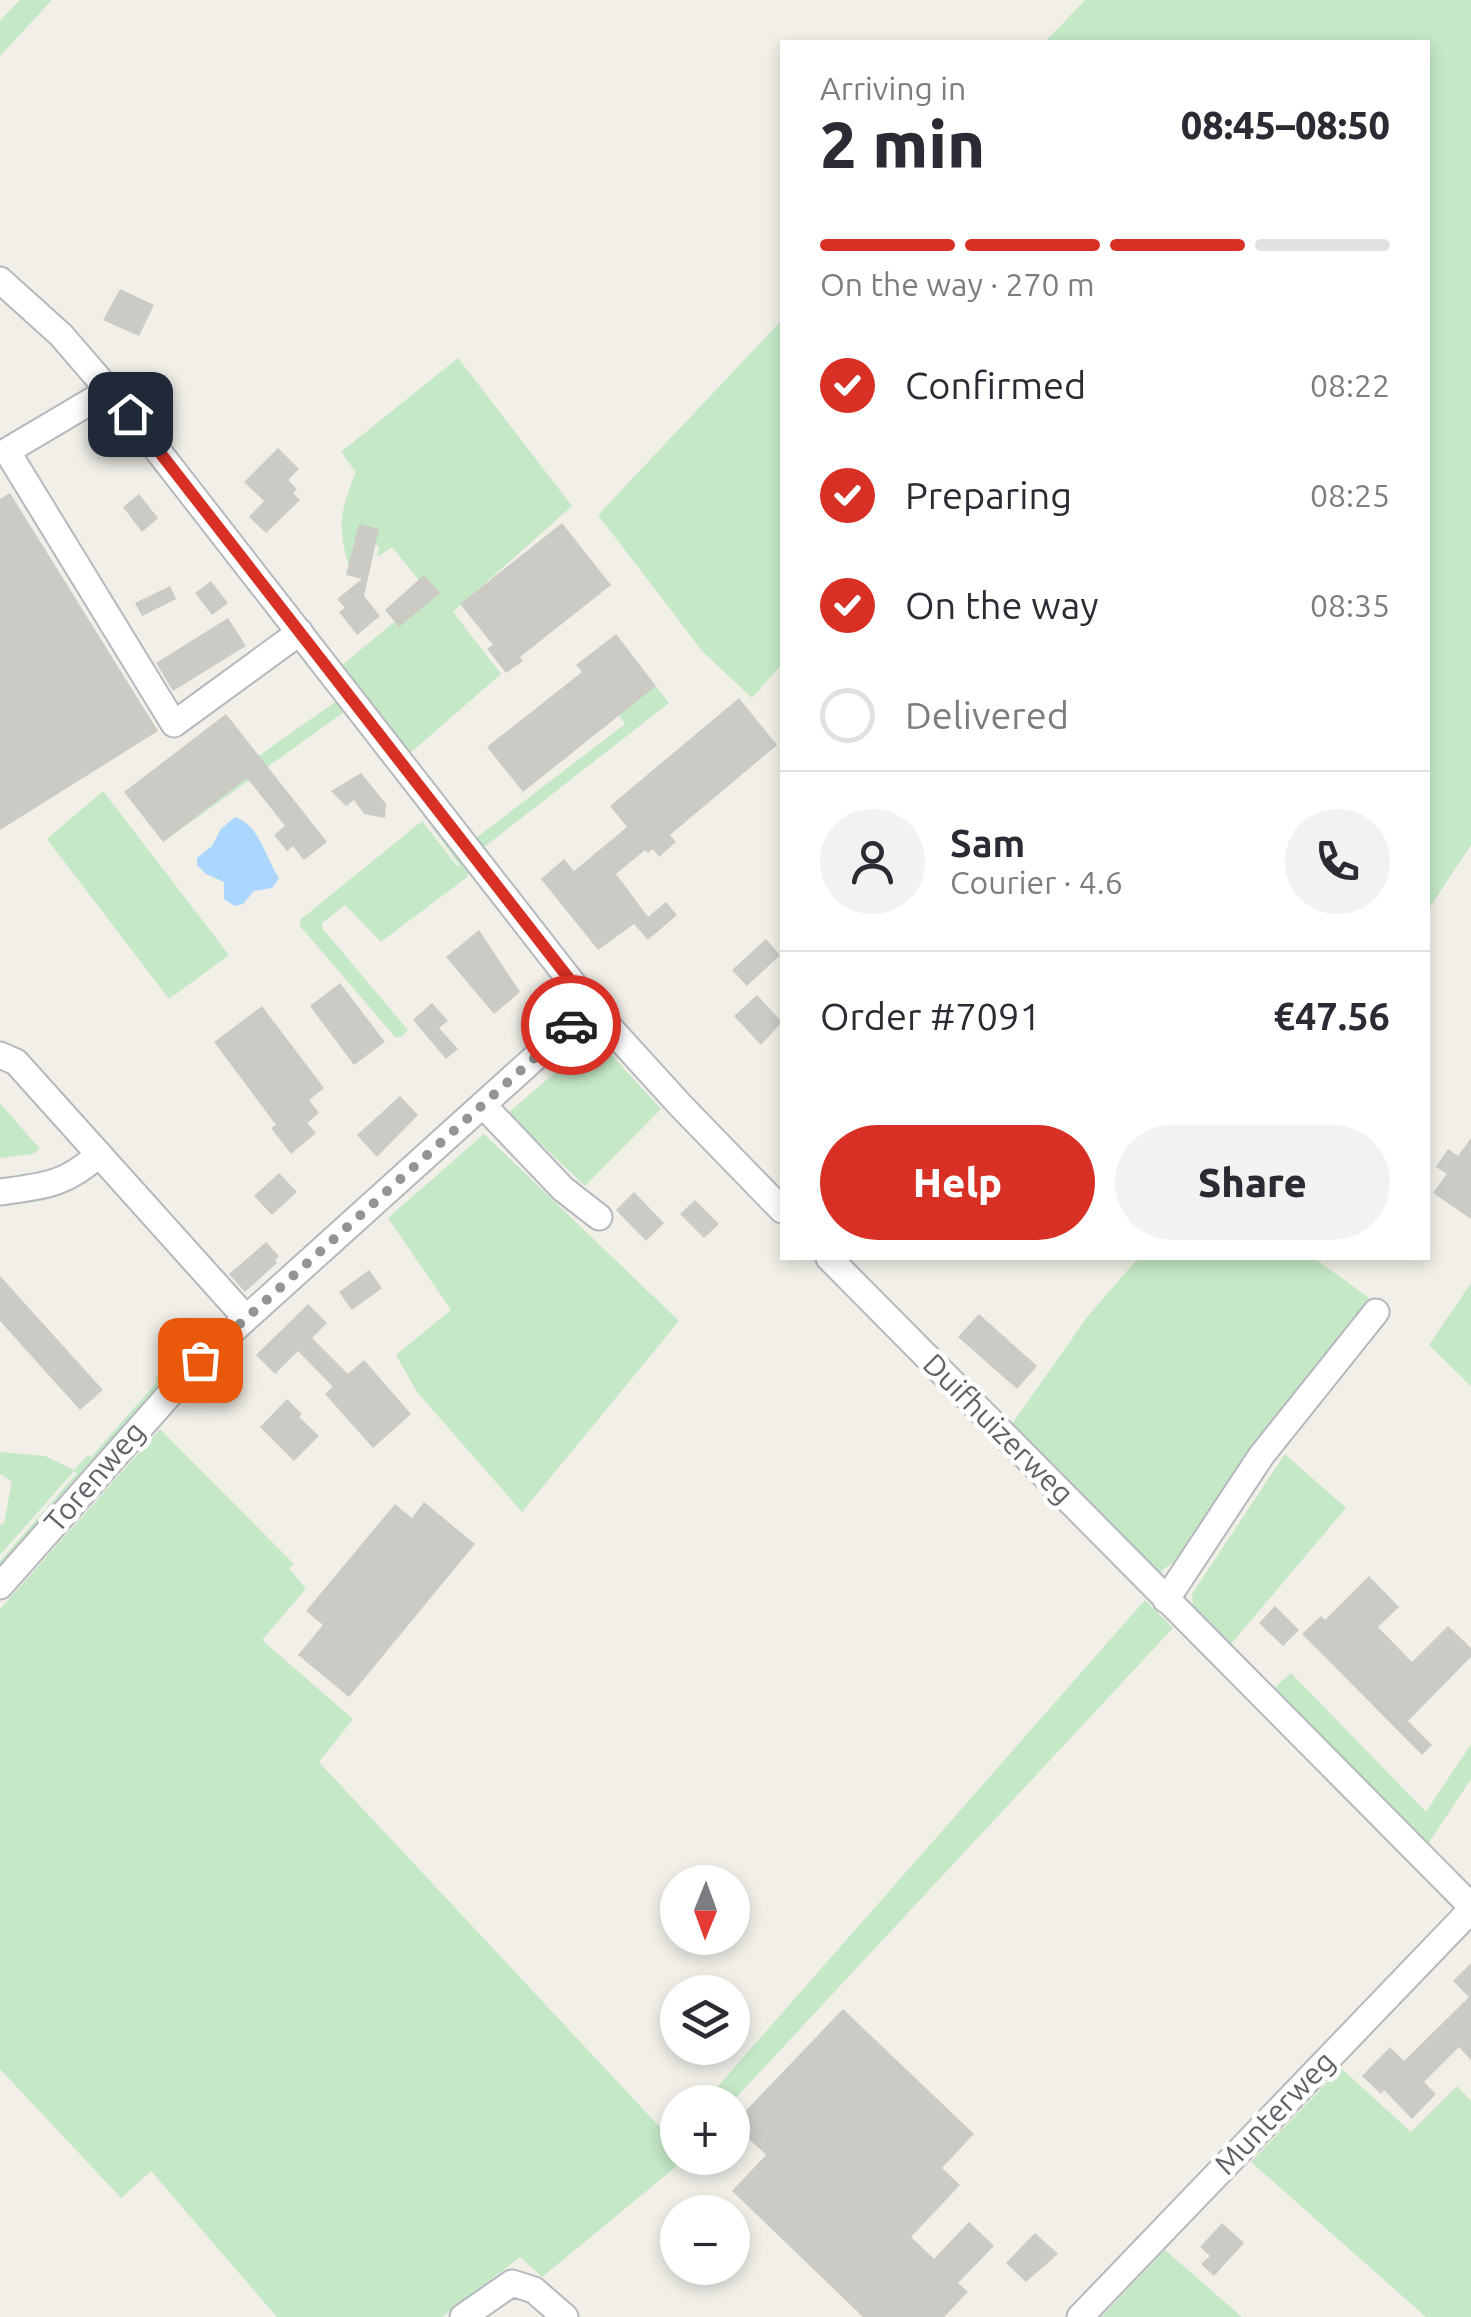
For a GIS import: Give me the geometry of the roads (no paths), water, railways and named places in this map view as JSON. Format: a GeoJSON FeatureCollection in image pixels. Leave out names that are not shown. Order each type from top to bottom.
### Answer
{"type":"FeatureCollection","features":[{"type":"Feature","properties":{"kind":"street"},"geometry":{"type":"LineString","coordinates":[[0,280],[61,335],[110,390],[591,1007],[780,1208]]}},
{"type":"Feature","properties":{"kind":"street"},"geometry":{"type":"LineString","coordinates":[[110,390],[7,452],[174,724],[300,632]]}},
{"type":"Feature","properties":{"kind":"street","name":"Torenweg"},"geometry":{"type":"LineString","coordinates":[[0,1586],[158,1405],[246,1318],[591,1007]]}},
{"type":"Feature","properties":{"kind":"street"},"geometry":{"type":"LineString","coordinates":[[0,1055],[16,1062],[246,1318]]}},
{"type":"Feature","properties":{"kind":"street"},"geometry":{"type":"LineString","coordinates":[[483,1104],[563,1189],[599,1217]]}},
{"type":"Feature","properties":{"kind":"street"},"geometry":{"type":"LineString","coordinates":[[0,1192],[54,1184],[78,1173],[99,1154]]}},
{"type":"Feature","properties":{"kind":"street","name":"Duifhuizerweg"},"geometry":{"type":"LineString","coordinates":[[832,1260],[1471,1908]]}},
{"type":"Feature","properties":{"kind":"street"},"geometry":{"type":"LineString","coordinates":[[1166,1600],[1261,1456],[1376,1312]]}},
{"type":"Feature","properties":{"kind":"street","name":"Munterweg"},"geometry":{"type":"LineString","coordinates":[[1080,2317],[1471,1908]]}},
{"type":"Feature","properties":{"kind":"street"},"geometry":{"type":"LineString","coordinates":[[463,2317],[512,2284],[534,2290],[565,2317]]}},
{"type":"Feature","properties":{"kind":"water"},"geometry":{"type":"Polygon","coordinates":[[[235,817],[256,834],[279,878],[272,888],[254,891],[243,904],[235,906],[224,899],[224,882],[206,874],[197,865],[197,858],[235,817]]]}}]}
